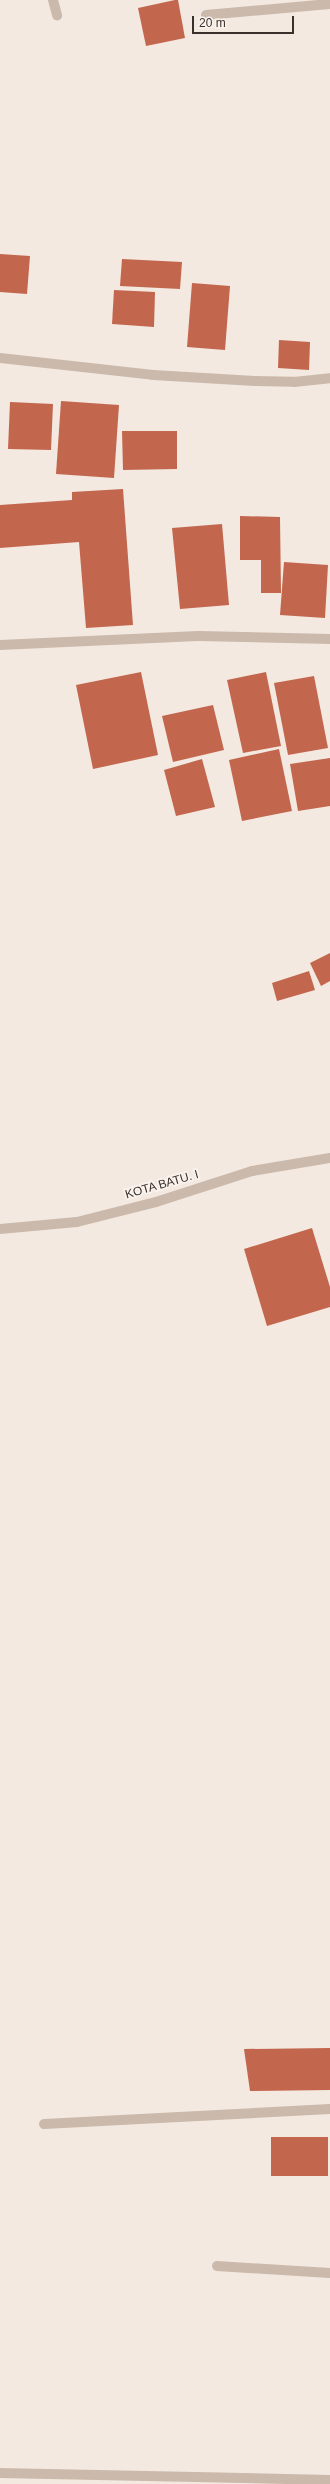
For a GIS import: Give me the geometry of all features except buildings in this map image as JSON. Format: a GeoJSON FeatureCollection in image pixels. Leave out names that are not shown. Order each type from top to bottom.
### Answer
{"type":"FeatureCollection","features":[{"type":"Feature","properties":{"kind":"street"},"geometry":{"type":"LineString","coordinates":[[53,0],[57,15]]}},
{"type":"Feature","properties":{"kind":"street"},"geometry":{"type":"LineString","coordinates":[[206,15],[330,4]]}},
{"type":"Feature","properties":{"kind":"street"},"geometry":{"type":"LineString","coordinates":[[0,358],[153,375],[255,381],[330,378]]}},
{"type":"Feature","properties":{"kind":"street"},"geometry":{"type":"LineString","coordinates":[[0,645],[198,636],[330,639]]}},
{"type":"Feature","properties":{"kind":"street","name":"KOTA BATU. I"},"geometry":{"type":"LineString","coordinates":[[0,1229],[77,1222],[156,1202],[252,1171],[330,1158]]}},
{"type":"Feature","properties":{"kind":"street"},"geometry":{"type":"LineString","coordinates":[[44,2124],[330,2109]]}},
{"type":"Feature","properties":{"kind":"street"},"geometry":{"type":"LineString","coordinates":[[217,2266],[330,2273]]}},
{"type":"Feature","properties":{"kind":"street"},"geometry":{"type":"LineString","coordinates":[[0,2473],[330,2480]]}}]}
